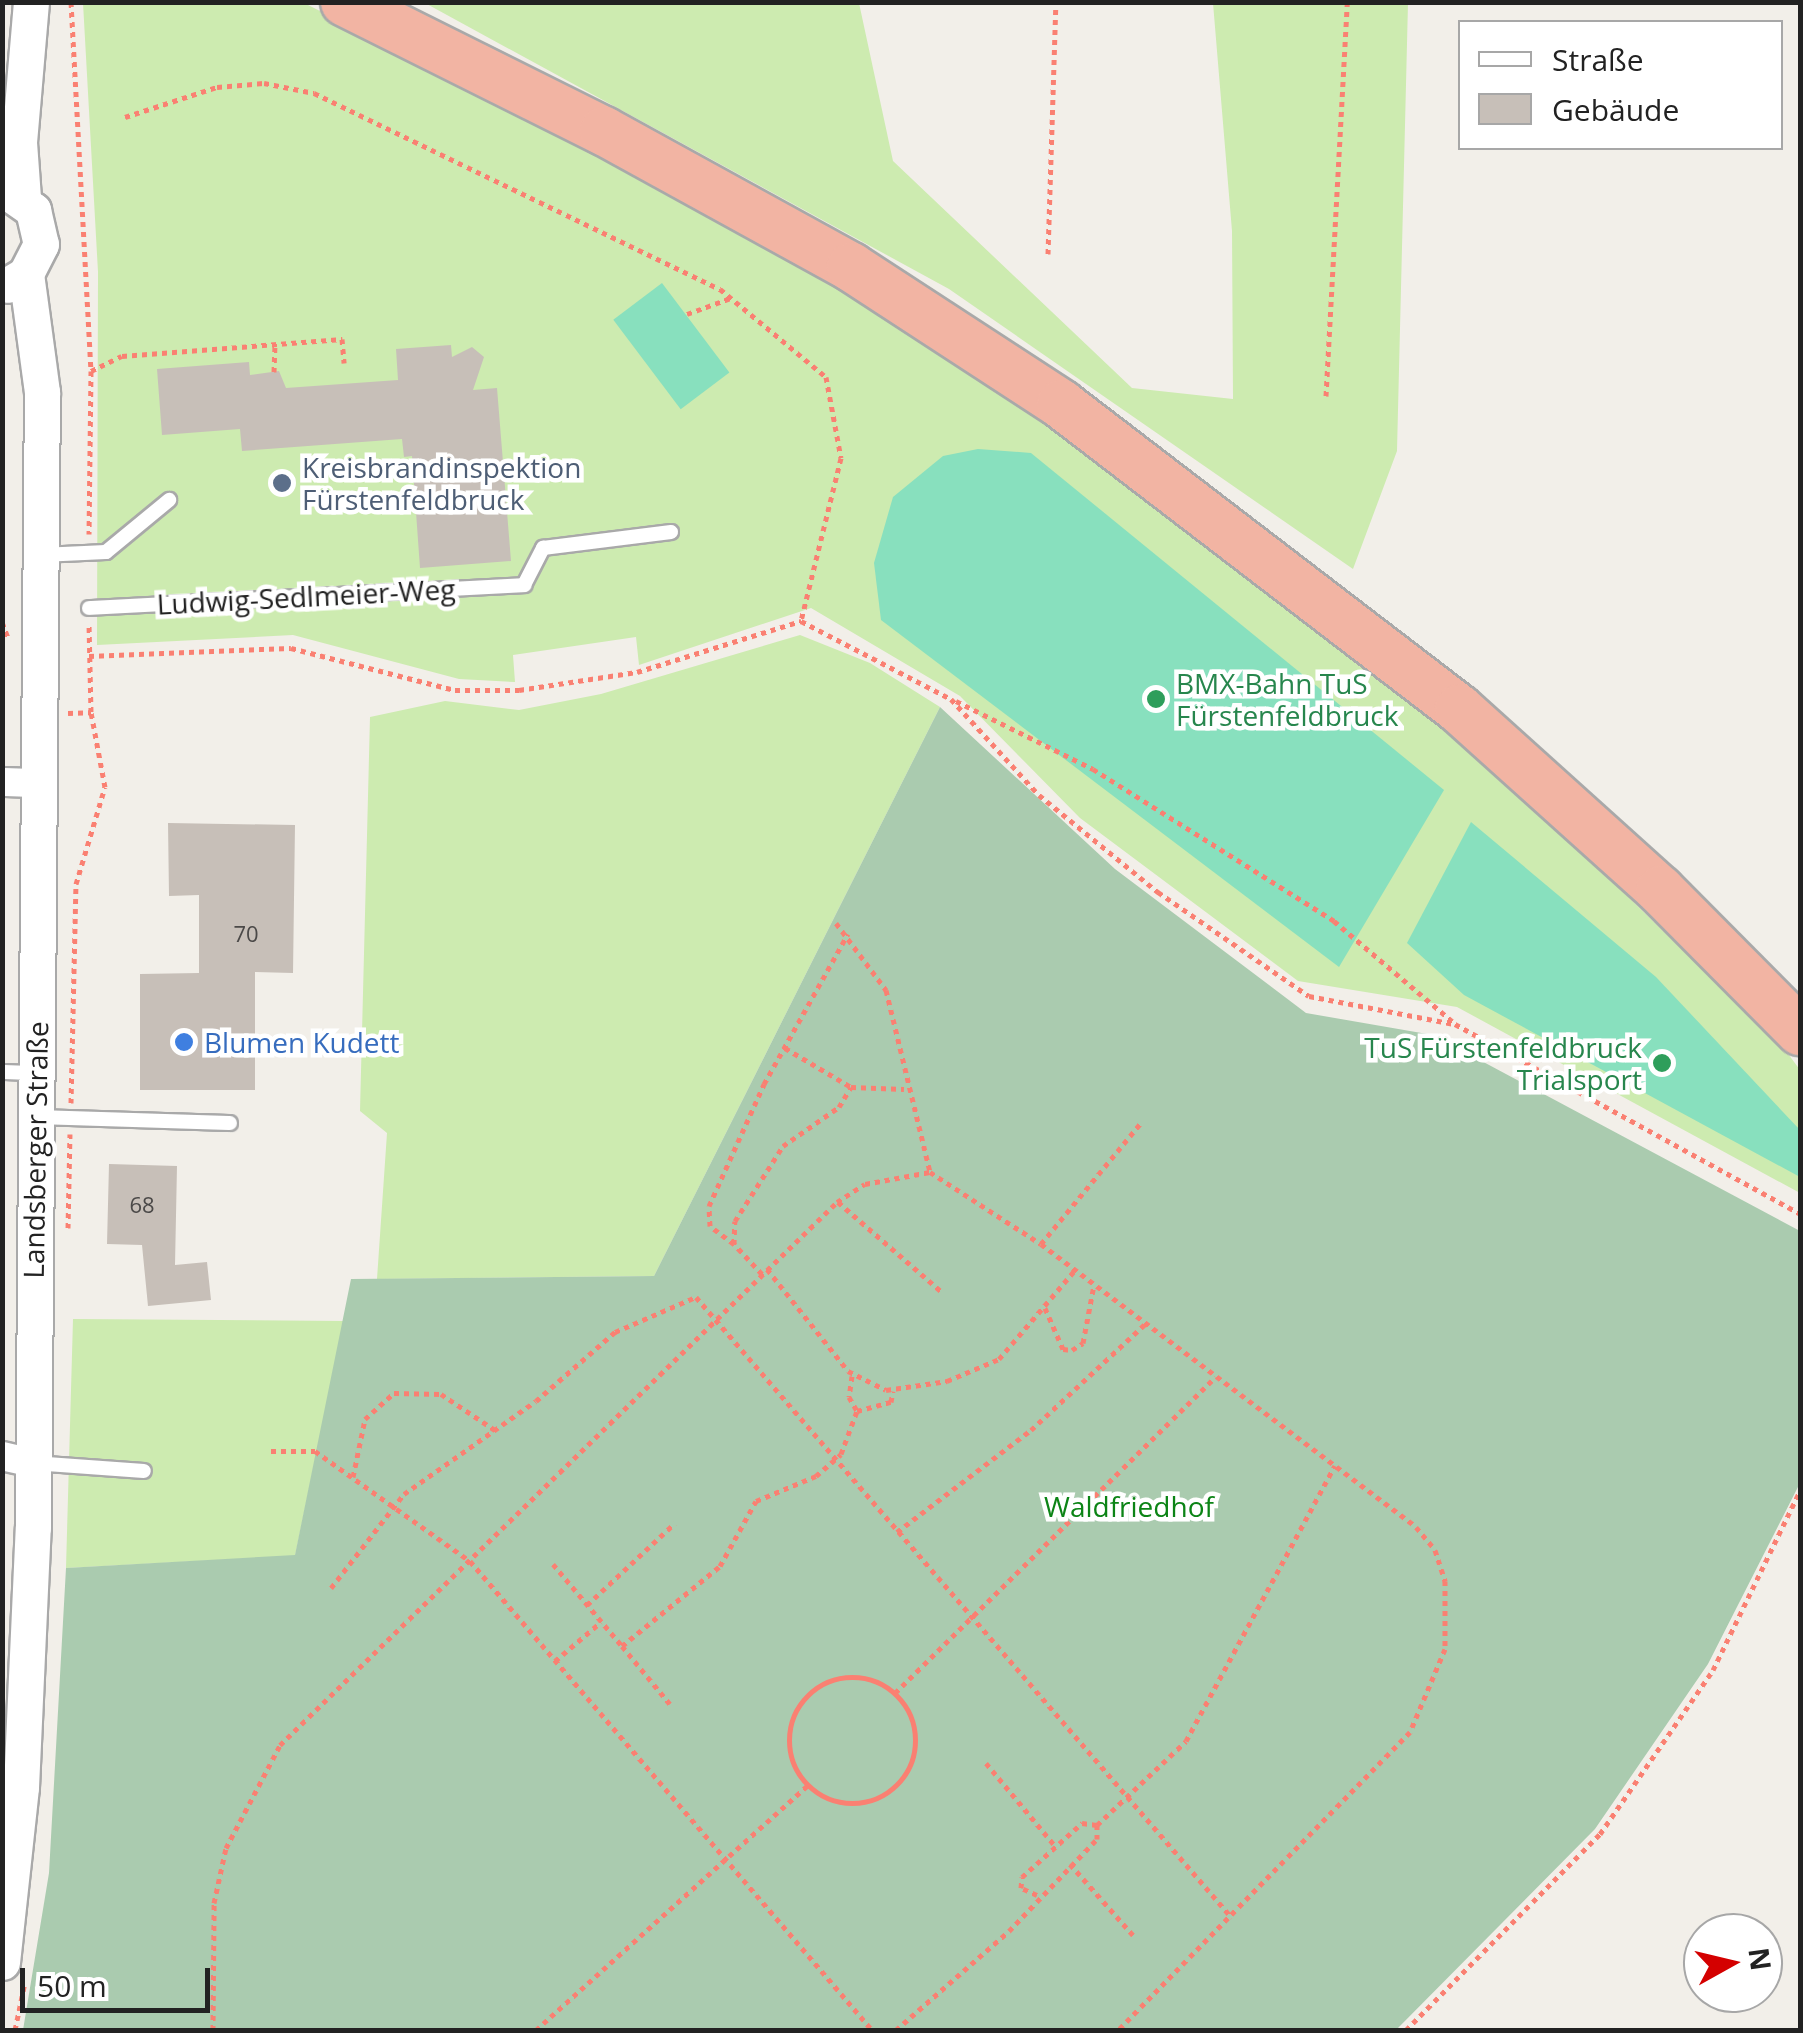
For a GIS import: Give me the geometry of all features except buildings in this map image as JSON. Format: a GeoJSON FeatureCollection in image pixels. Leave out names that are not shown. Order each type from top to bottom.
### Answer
{"type":"FeatureCollection","features":[{"type":"Feature","properties":{"kind":"highway"},"geometry":{"type":"LineString","coordinates":[[345,2],[834,258],[1061,404],[1459,709],[1660,890],[1800,1031]]}},
{"type":"Feature","properties":{"kind":"street","name":"Landsberger Straße"},"geometry":{"type":"LineString","coordinates":[[2,1962],[26,1708],[17,1459],[35,1117],[19,1073],[39,782],[42,392],[14,281],[41,244],[13,194],[11,152],[31,2]]}},
{"type":"Feature","properties":{"kind":"street","name":"Landsberger Straße"},"geometry":{"type":"LineString","coordinates":[[2,305],[31,338]]}},
{"type":"Feature","properties":{"kind":"street"},"geometry":{"type":"LineString","coordinates":[[2,782],[39,782]]}},
{"type":"Feature","properties":{"kind":"lane"},"geometry":{"type":"LineString","coordinates":[[40,555],[88,555],[122,543],[169,500]]}},
{"type":"Feature","properties":{"kind":"lane","name":"Ludwig-Sedlmeier-Weg"},"geometry":{"type":"LineString","coordinates":[[88,608],[524,585],[543,548],[671,532]]}},
{"type":"Feature","properties":{"kind":"lane"},"geometry":{"type":"LineString","coordinates":[[35,1117],[230,1123]]}},
{"type":"Feature","properties":{"kind":"lane"},"geometry":{"type":"LineString","coordinates":[[17,1459],[144,1470]]}},
{"type":"Feature","properties":{"kind":"path"},"geometry":{"type":"LineString","coordinates":[[71,2],[91,372],[88,555]]}},
{"type":"Feature","properties":{"kind":"path"},"geometry":{"type":"LineString","coordinates":[[1048,254],[1056,2]]}},
{"type":"Feature","properties":{"kind":"path"},"geometry":{"type":"LineString","coordinates":[[1326,396],[1346,2]]}},
{"type":"Feature","properties":{"kind":"path"},"geometry":{"type":"LineString","coordinates":[[125,117],[218,87],[264,84],[314,93],[731,298],[826,376],[841,458],[801,621]]}},
{"type":"Feature","properties":{"kind":"path"},"geometry":{"type":"LineString","coordinates":[[688,314],[731,298]]}},
{"type":"Feature","properties":{"kind":"path"},"geometry":{"type":"LineString","coordinates":[[91,372],[122,356],[342,339],[344,363]]}},
{"type":"Feature","properties":{"kind":"path"},"geometry":{"type":"LineString","coordinates":[[274,372],[275,345]]}},
{"type":"Feature","properties":{"kind":"path"},"geometry":{"type":"LineString","coordinates":[[68,1238],[76,884],[104,786],[91,712],[89,656],[291,648],[455,690],[519,690],[637,672],[801,621],[895,663],[952,699],[1093,769],[1334,921],[1455,1024],[1800,1214]]}},
{"type":"Feature","properties":{"kind":"path"},"geometry":{"type":"LineString","coordinates":[[952,699],[1039,795],[1158,892],[1309,996],[1455,1024]]}},
{"type":"Feature","properties":{"kind":"path"},"geometry":{"type":"LineString","coordinates":[[60,713],[91,712]]}},
{"type":"Feature","properties":{"kind":"path"},"geometry":{"type":"LineString","coordinates":[[836,923],[848,934],[886,990],[904,1088],[930,1172],[1041,1244],[1334,1466],[1436,1550],[1445,1581],[1445,1649],[1410,1732],[1232,1918],[1118,2030]]}},
{"type":"Feature","properties":{"kind":"path"},"geometry":{"type":"LineString","coordinates":[[848,934],[784,1048],[709,1206],[710,1226],[764,1271],[852,1376],[893,1390],[982,1368],[1015,1345],[1076,1270]]}},
{"type":"Feature","properties":{"kind":"path"},"geometry":{"type":"LineString","coordinates":[[784,1048],[851,1087],[904,1088]]}},
{"type":"Feature","properties":{"kind":"path"},"geometry":{"type":"LineString","coordinates":[[734,1244],[741,1204],[783,1146],[839,1107],[851,1087]]}},
{"type":"Feature","properties":{"kind":"path"},"geometry":{"type":"LineString","coordinates":[[1041,1244],[1140,1124]]}},
{"type":"Feature","properties":{"kind":"path"},"geometry":{"type":"LineString","coordinates":[[213,2030],[214,1903],[246,1801],[280,1745],[838,1202],[866,1184],[930,1172]]}},
{"type":"Feature","properties":{"kind":"path"},"geometry":{"type":"LineString","coordinates":[[838,1202],[942,1292]]}},
{"type":"Feature","properties":{"kind":"path"},"geometry":{"type":"LineString","coordinates":[[1045,1308],[1063,1348],[1072,1350],[1082,1343],[1094,1285]]}},
{"type":"Feature","properties":{"kind":"path"},"geometry":{"type":"LineString","coordinates":[[331,1588],[392,1507],[495,1430],[615,1332],[687,1298],[704,1302],[835,1460],[1232,1918]]}},
{"type":"Feature","properties":{"kind":"path"},"geometry":{"type":"LineString","coordinates":[[897,1532],[1031,1430],[1146,1324]]}},
{"type":"Feature","properties":{"kind":"path"},"geometry":{"type":"LineString","coordinates":[[622,1646],[720,1566],[756,1501],[835,1460],[850,1442],[857,1411],[848,1397],[852,1376]]}},
{"type":"Feature","properties":{"kind":"path"},"geometry":{"type":"LineString","coordinates":[[895,1693],[974,1620],[1216,1377]]}},
{"type":"Feature","properties":{"kind":"path"},"geometry":{"type":"LineString","coordinates":[[857,1411],[891,1402],[893,1390]]}},
{"type":"Feature","properties":{"kind":"path"},"geometry":{"type":"LineString","coordinates":[[353,1477],[365,1420],[394,1393],[440,1394],[495,1430]]}},
{"type":"Feature","properties":{"kind":"path"},"geometry":{"type":"LineString","coordinates":[[271,1451],[314,1451],[470,1561],[872,2030]]}},
{"type":"Feature","properties":{"kind":"path"},"geometry":{"type":"LineString","coordinates":[[1037,1895],[1021,1888],[1022,1878],[1082,1824],[1097,1825],[1127,1800],[1201,1717],[1334,1466]]}},
{"type":"Feature","properties":{"kind":"path"},"geometry":{"type":"LineString","coordinates":[[1406,2030],[1600,1834],[1713,1670],[1800,1491]]}},
{"type":"Feature","properties":{"kind":"path"},"geometry":{"type":"LineString","coordinates":[[587,1605],[674,1523]]}},
{"type":"Feature","properties":{"kind":"path"},"geometry":{"type":"LineString","coordinates":[[553,1564],[670,1704]]}},
{"type":"Feature","properties":{"kind":"path"},"geometry":{"type":"LineString","coordinates":[[555,1660],[602,1622]]}},
{"type":"Feature","properties":{"kind":"path"},"geometry":{"type":"LineString","coordinates":[[855,1676],[895,1693],[907,1709],[914,1748],[897,1783],[853,1802],[808,1785],[788,1746],[790,1724],[806,1696],[855,1676]]}},
{"type":"Feature","properties":{"kind":"path"},"geometry":{"type":"LineString","coordinates":[[986,1763],[1056,1847]]}},
{"type":"Feature","properties":{"kind":"path"},"geometry":{"type":"LineString","coordinates":[[536,2030],[729,1863],[808,1785]]}},
{"type":"Feature","properties":{"kind":"path"},"geometry":{"type":"LineString","coordinates":[[896,2030],[1008,1932],[1037,1895],[1097,1839],[1097,1825]]}},
{"type":"Feature","properties":{"kind":"path"},"geometry":{"type":"LineString","coordinates":[[1070,1864],[1133,1935]]}},
{"type":"Feature","properties":{"kind":"green space"},"geometry":{"type":"Polygon","coordinates":[[[83,3],[304,3],[720,211],[989,386],[1246,565],[1486,758],[1786,1051],[1800,1070],[1800,1193],[1457,1007],[1298,981],[1080,818],[960,696],[811,608],[639,665],[636,637],[513,655],[515,682],[459,679],[293,635],[97,645],[98,272],[83,3]]]}},
{"type":"Feature","properties":{"kind":"green space"},"geometry":{"type":"Polygon","coordinates":[[[425,3],[859,3],[893,161],[1132,388],[1233,399],[1232,231],[1213,3],[1408,3],[1397,451],[1353,569],[949,289],[425,3]]]}},
{"type":"Feature","properties":{"kind":"green space"},"geometry":{"type":"Polygon","coordinates":[[[662,283],[729,372],[681,409],[613,320],[662,283]]]}},
{"type":"Feature","properties":{"kind":"green space","name":"BMX-Bahn TuS Fürstenfeldbruck"},"geometry":{"type":"Polygon","coordinates":[[[978,449],[1031,453],[1444,790],[1339,967],[881,620],[874,563],[893,497],[943,456],[978,449]]]}},
{"type":"Feature","properties":{"kind":"green space"},"geometry":{"type":"Polygon","coordinates":[[[800,635],[870,663],[940,707],[654,1276],[377,1279],[387,1133],[360,1111],[370,717],[445,701],[519,710],[601,694],[800,635]]]}},
{"type":"Feature","properties":{"kind":"green space","name":"Waldfriedhof"},"geometry":{"type":"Polygon","coordinates":[[[940,707],[1115,869],[1306,1013],[1433,1035],[1800,1231],[1800,1483],[1708,1664],[1595,1829],[1396,2030],[23,2030],[49,1873],[66,1568],[295,1555],[351,1279],[654,1276],[940,707]]]}},
{"type":"Feature","properties":{"kind":"green space","name":"TuS Fürstenfeldbruck Trialsport"},"geometry":{"type":"Polygon","coordinates":[[[1471,822],[1656,977],[1800,1130],[1800,1177],[1464,995],[1407,943],[1471,822]]]}},
{"type":"Feature","properties":{"kind":"green space"},"geometry":{"type":"Polygon","coordinates":[[[73,1319],[344,1321],[295,1556],[66,1568],[73,1319]]]}},
{"type":"Feature","properties":{"kind":"place","name":"Kreisbrandinspektion Fürstenfeldbruck"},"geometry":{"type":"Point","coordinates":[282,483]}},
{"type":"Feature","properties":{"kind":"place","name":"BMX-Bahn TuS Fürstenfeldbruck"},"geometry":{"type":"Point","coordinates":[1156,699]}},
{"type":"Feature","properties":{"kind":"place","name":"Blumen Kudett"},"geometry":{"type":"Point","coordinates":[184,1042]}},
{"type":"Feature","properties":{"kind":"place","name":"TuS Fürstenfeldbruck Trialsport"},"geometry":{"type":"Point","coordinates":[1662,1063]}}]}
